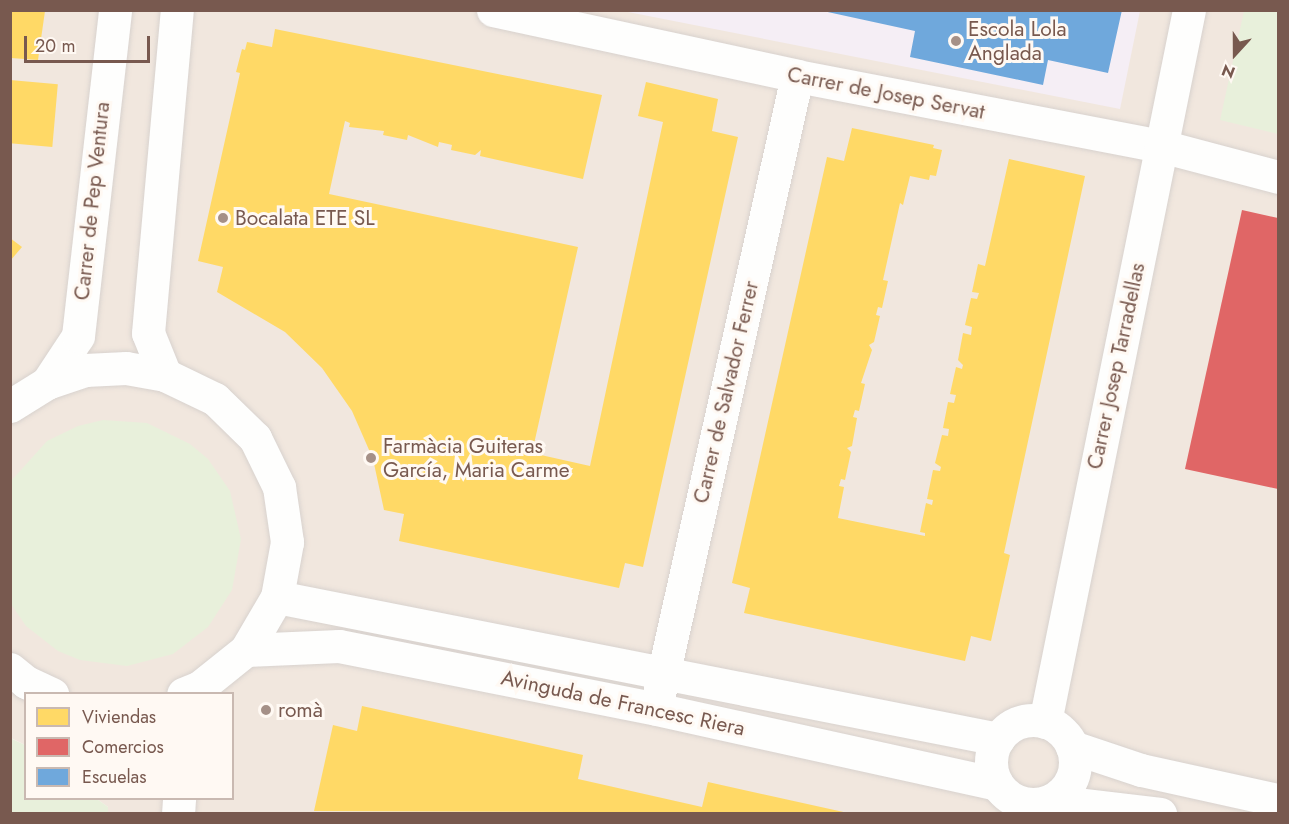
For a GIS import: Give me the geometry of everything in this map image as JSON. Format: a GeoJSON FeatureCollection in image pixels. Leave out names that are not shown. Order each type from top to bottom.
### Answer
{"type":"FeatureCollection","features":[{"type":"Feature","properties":{"kind":"street","name":"Carrer de Pep Ventura"},"geometry":{"type":"LineString","coordinates":[[47,382],[78,336],[115,10]]}},
{"type":"Feature","properties":{"kind":"street"},"geometry":{"type":"LineString","coordinates":[[165,375],[148,333],[177,10]]}},
{"type":"Feature","properties":{"kind":"street","name":"Carrer de Josep Servat"},"geometry":{"type":"LineString","coordinates":[[493,10],[797,76],[1161,146],[1278,177]]}},
{"type":"Feature","properties":{"kind":"street","name":"Carrer Josep Tarradellas"},"geometry":{"type":"LineString","coordinates":[[1045,722],[1189,10]]}},
{"type":"Feature","properties":{"kind":"street","name":"Carrer de Salvador Ferrer"},"geometry":{"type":"LineString","coordinates":[[656,709],[797,76]]}},
{"type":"Feature","properties":{"kind":"street"},"geometry":{"type":"LineString","coordinates":[[10,406],[47,382],[85,370],[126,368],[165,375],[215,399],[255,438],[274,478],[287,543],[277,597],[246,650],[194,691]]}},
{"type":"Feature","properties":{"kind":"street","name":"Avinguda de Francesc Riera"},"geometry":{"type":"LineString","coordinates":[[277,597],[662,675],[998,739]]}},
{"type":"Feature","properties":{"kind":"street","name":"Avinguda de Francesc Riera"},"geometry":{"type":"LineString","coordinates":[[246,650],[339,646],[656,709],[997,784]]}},
{"type":"Feature","properties":{"kind":"street"},"geometry":{"type":"LineString","coordinates":[[10,669],[26,682],[50,692]]}},
{"type":"Feature","properties":{"kind":"street"},"geometry":{"type":"LineString","coordinates":[[1160,813],[1032,806],[1006,795],[997,784],[990,760],[998,739],[1019,722],[1045,722],[1056,728],[1072,747],[1141,770],[1278,800]]}},
{"type":"Feature","properties":{"kind":"street"},"geometry":{"type":"LineString","coordinates":[[1032,806],[1061,794],[1074,772],[1072,747]]}},
{"type":"Feature","properties":{"kind":"shaded area"},"geometry":{"type":"Polygon","coordinates":[[[10,11],[1278,11],[1278,813],[108,813],[108,807],[98,800],[234,800],[234,692],[24,692],[24,744],[11,738],[10,11]]]}},
{"type":"Feature","properties":{"kind":"shaded area","name":"Escola Lola Anglada"},"geometry":{"type":"Polygon","coordinates":[[[623,11],[1140,11],[1120,109],[623,11]]]}},
{"type":"Feature","properties":{"kind":"green space"},"geometry":{"type":"Polygon","coordinates":[[[1244,11],[1278,11],[1278,134],[1220,120],[1244,11]]]}},
{"type":"Feature","properties":{"kind":"green space"},"geometry":{"type":"Polygon","coordinates":[[[103,420],[147,423],[190,444],[208,459],[230,491],[241,539],[232,590],[208,627],[173,654],[127,666],[80,660],[58,651],[26,626],[11,604],[11,481],[47,441],[78,426],[103,420]]]}},
{"type":"Feature","properties":{"kind":"green space"},"geometry":{"type":"Polygon","coordinates":[[[10,738],[24,745],[24,800],[98,800],[108,807],[108,813],[11,813],[10,738]]]}},
{"type":"Feature","properties":{"kind":"building: Viviendas"},"geometry":{"type":"Polygon","coordinates":[[[10,10],[45,11],[38,60],[11,58],[10,10]]]}},
{"type":"Feature","properties":{"kind":"building: Viviendas"},"geometry":{"type":"Polygon","coordinates":[[[275,29],[602,95],[583,179],[480,156],[481,150],[475,155],[451,150],[452,145],[439,142],[438,147],[408,135],[407,140],[383,135],[384,131],[349,127],[350,123],[345,121],[329,194],[578,247],[532,453],[590,466],[663,122],[638,116],[646,82],[718,99],[712,131],[738,137],[643,567],[625,563],[619,588],[399,541],[404,514],[384,510],[373,459],[352,411],[322,368],[285,332],[217,292],[223,267],[198,261],[240,73],[236,72],[242,49],[245,50],[247,42],[272,47],[275,29]]]}},
{"type":"Feature","properties":{"kind":"building: Viviendas"},"geometry":{"type":"Polygon","coordinates":[[[10,80],[58,84],[52,147],[10,143],[10,80]]]}},
{"type":"Feature","properties":{"kind":"building: Viviendas"},"geometry":{"type":"Polygon","coordinates":[[[852,128],[934,145],[933,148],[942,150],[936,176],[930,175],[929,180],[910,176],[903,205],[900,203],[883,280],[888,281],[882,308],[878,307],[876,315],[880,316],[874,342],[869,345],[872,350],[861,383],[865,384],[859,411],[855,410],[853,417],[857,418],[852,446],[847,448],[851,452],[845,480],[841,479],[839,486],[844,487],[838,518],[925,536],[925,533],[920,532],[926,503],[932,505],[933,500],[927,499],[933,470],[940,471],[941,467],[935,463],[942,435],[948,436],[949,429],[943,428],[948,402],[954,403],[956,395],[950,394],[956,367],[962,369],[963,365],[958,360],[963,333],[971,335],[972,327],[965,325],[971,298],[977,299],[979,293],[972,292],[978,264],[985,266],[1009,159],[1085,176],[1004,553],[1010,555],[991,641],[971,636],[965,661],[744,613],[750,588],[732,583],[827,157],[844,161],[852,128]]]}},
{"type":"Feature","properties":{"kind":"building: Viviendas"},"geometry":{"type":"Polygon","coordinates":[[[10,238],[22,247],[10,261],[10,238]]]}},
{"type":"Feature","properties":{"kind":"building: Viviendas"},"geometry":{"type":"Polygon","coordinates":[[[362,706],[583,755],[578,779],[702,807],[708,782],[848,813],[314,811],[333,725],[357,731],[362,706]]]}},
{"type":"Feature","properties":{"kind":"building: Comercios"},"geometry":{"type":"Polygon","coordinates":[[[1242,210],[1278,218],[1278,489],[1185,469],[1242,210]]]}},
{"type":"Feature","properties":{"kind":"building: Escuelas"},"geometry":{"type":"Polygon","coordinates":[[[1122,10],[1108,73],[1048,60],[1043,85],[910,57],[915,31],[823,11],[1122,10]]]}},
{"type":"Feature","properties":{"kind":"place","name":"Escola Lola Anglada"},"geometry":{"type":"Point","coordinates":[956,41]}},
{"type":"Feature","properties":{"kind":"place","name":"Bocalata ETE SL"},"geometry":{"type":"Point","coordinates":[223,218]}},
{"type":"Feature","properties":{"kind":"place","name":"Farmàcia Guiteras García, Maria Carme"},"geometry":{"type":"Point","coordinates":[371,458]}},
{"type":"Feature","properties":{"kind":"place","name":"romà"},"geometry":{"type":"Point","coordinates":[266,710]}}]}
